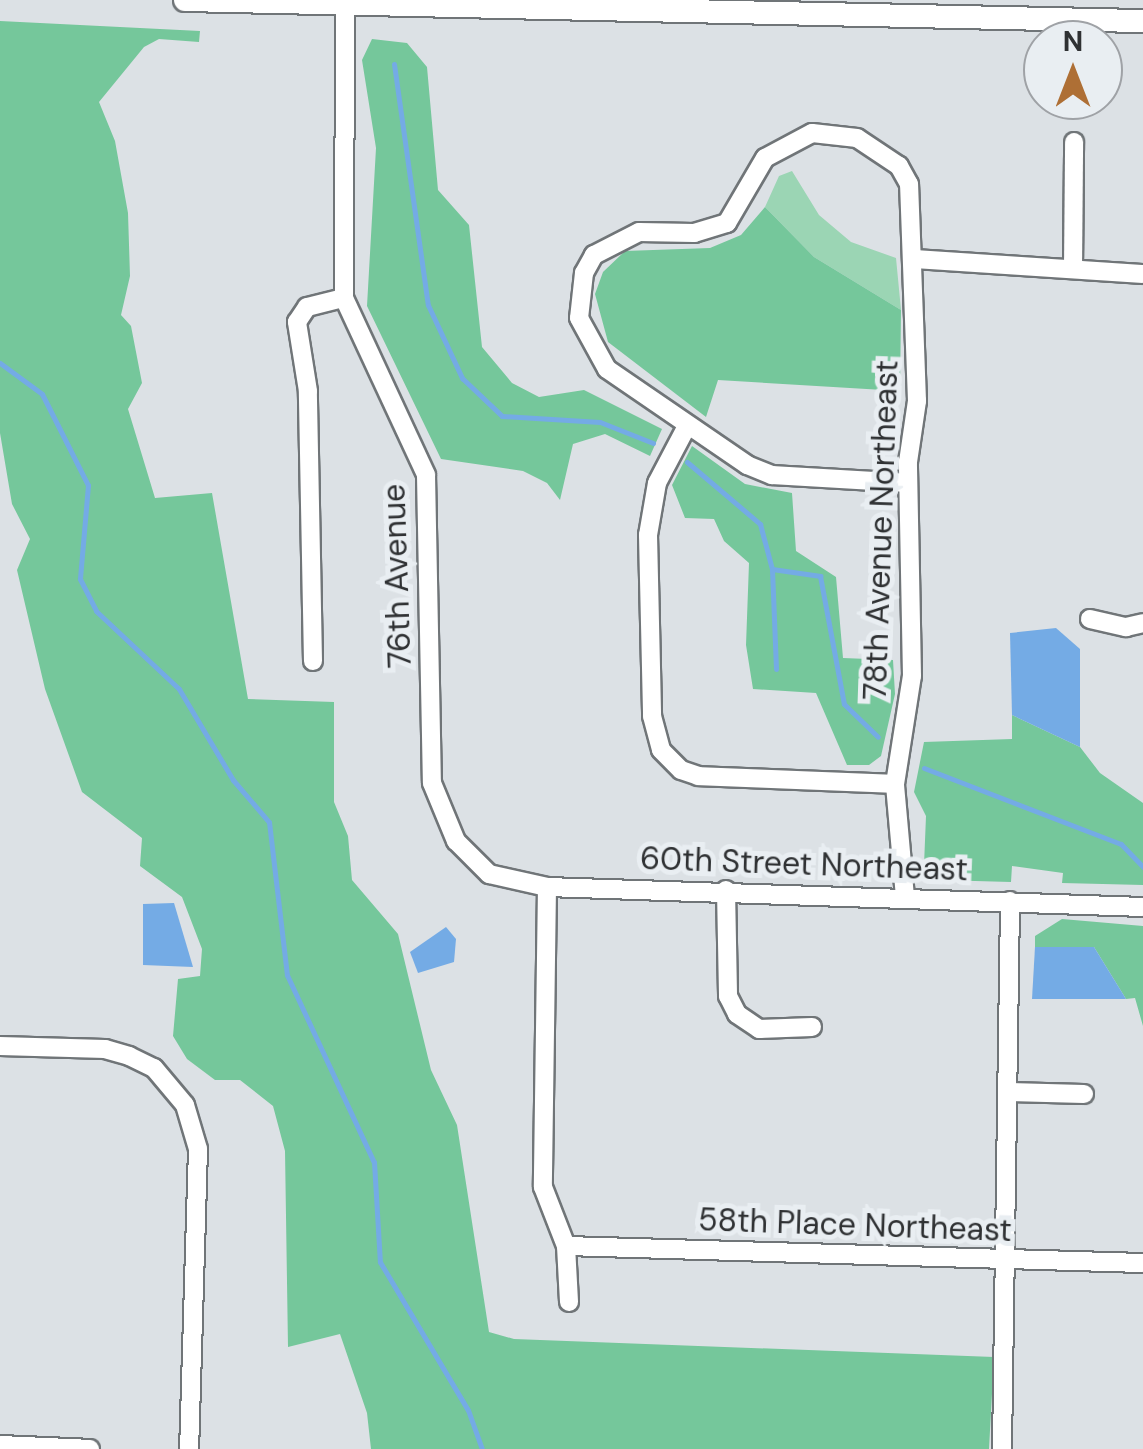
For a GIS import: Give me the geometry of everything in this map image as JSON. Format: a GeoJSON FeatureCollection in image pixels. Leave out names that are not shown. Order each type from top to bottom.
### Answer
{"type":"FeatureCollection","features":[{"type":"Feature","properties":{"kind":"main road"},"geometry":{"type":"LineString","coordinates":[[185,0],[1143,21]]}},
{"type":"Feature","properties":{"kind":"street","name":"76th Avenue"},"geometry":{"type":"LineString","coordinates":[[345,1],[344,298],[426,475],[432,783],[442,818],[470,857]]}},
{"type":"Feature","properties":{"kind":"street","name":"78th Avenue Northeast"},"geometry":{"type":"LineString","coordinates":[[687,426],[607,369],[592,350],[579,318],[579,294],[594,255],[638,232],[694,233],[727,223],[764,158],[785,142],[812,133],[857,138],[899,166],[914,207],[916,259],[917,426],[908,482],[912,676],[895,784],[905,897]]}},
{"type":"Feature","properties":{"kind":"street"},"geometry":{"type":"LineString","coordinates":[[1073,269],[1074,142]]}},
{"type":"Feature","properties":{"kind":"street"},"geometry":{"type":"LineString","coordinates":[[916,259],[1143,274]]}},
{"type":"Feature","properties":{"kind":"street"},"geometry":{"type":"LineString","coordinates":[[312,661],[308,391],[297,322],[307,308],[344,298]]}},
{"type":"Feature","properties":{"kind":"street"},"geometry":{"type":"LineString","coordinates":[[895,784],[719,779],[669,762],[652,716],[648,535],[657,483],[687,426],[772,476],[908,482]]}},
{"type":"Feature","properties":{"kind":"street"},"geometry":{"type":"LineString","coordinates":[[1090,619],[1126,627],[1143,623]]}},
{"type":"Feature","properties":{"kind":"street","name":"60th Street Northeast"},"geometry":{"type":"LineString","coordinates":[[470,857],[490,874],[547,886],[1143,907]]}},
{"type":"Feature","properties":{"kind":"street"},"geometry":{"type":"LineString","coordinates":[[547,886],[543,1188],[566,1246],[568,1302]]}},
{"type":"Feature","properties":{"kind":"street"},"geometry":{"type":"LineString","coordinates":[[726,890],[727,986],[737,1014],[759,1029],[812,1027]]}},
{"type":"Feature","properties":{"kind":"street"},"geometry":{"type":"LineString","coordinates":[[1002,1449],[1010,901]]}},
{"type":"Feature","properties":{"kind":"street"},"geometry":{"type":"LineString","coordinates":[[0,1046],[105,1049],[154,1068],[194,1126],[189,1449]]}},
{"type":"Feature","properties":{"kind":"street"},"geometry":{"type":"LineString","coordinates":[[1009,1092],[1084,1094]]}},
{"type":"Feature","properties":{"kind":"street","name":"58th Place Northeast"},"geometry":{"type":"LineString","coordinates":[[566,1246],[1143,1263]]}},
{"type":"Feature","properties":{"kind":"street"},"geometry":{"type":"LineString","coordinates":[[0,1445],[90,1449]]}},
{"type":"Feature","properties":{"kind":"green space"},"geometry":{"type":"Polygon","coordinates":[[[0,21],[200,31],[199,42],[159,39],[144,47],[99,102],[115,141],[128,213],[130,276],[121,315],[131,326],[142,383],[128,409],[155,498],[212,493],[248,699],[334,702],[334,802],[348,836],[352,880],[398,934],[431,1070],[457,1125],[489,1332],[514,1339],[994,1357],[989,1449],[371,1449],[367,1413],[340,1334],[288,1347],[285,1151],[273,1106],[240,1080],[215,1080],[187,1059],[173,1036],[178,979],[200,976],[202,949],[182,897],[140,866],[142,838],[82,792],[45,689],[17,570],[30,539],[12,504],[0,433],[0,21]]]}},
{"type":"Feature","properties":{"kind":"green space"},"geometry":{"type":"Polygon","coordinates":[[[372,39],[407,43],[427,67],[438,190],[469,225],[482,347],[512,383],[539,397],[584,390],[662,429],[650,456],[605,434],[573,444],[560,500],[547,483],[523,471],[441,459],[367,306],[376,148],[362,60],[372,39]]]}},
{"type":"Feature","properties":{"kind":"green space"},"geometry":{"type":"Polygon","coordinates":[[[792,171],[819,215],[851,242],[896,258],[901,310],[814,257],[765,207],[779,176],[792,171]]]}},
{"type":"Feature","properties":{"kind":"green space"},"geometry":{"type":"Polygon","coordinates":[[[765,207],[814,257],[901,310],[900,391],[718,380],[706,417],[608,342],[595,294],[603,272],[625,251],[710,248],[741,235],[765,207]]]}},
{"type":"Feature","properties":{"kind":"green space"},"geometry":{"type":"Polygon","coordinates":[[[692,446],[745,484],[792,493],[796,551],[836,577],[843,658],[893,660],[895,694],[881,756],[869,765],[847,765],[816,693],[753,689],[746,645],[749,563],[724,541],[714,519],[685,518],[672,485],[692,446]]]}},
{"type":"Feature","properties":{"kind":"green space"},"geometry":{"type":"Polygon","coordinates":[[[1012,715],[1080,747],[1100,773],[1143,803],[1143,885],[1062,883],[1063,873],[1012,866],[1011,882],[939,880],[924,865],[926,816],[914,792],[924,742],[1012,739],[1012,715]]]}},
{"type":"Feature","properties":{"kind":"green space"},"geometry":{"type":"Polygon","coordinates":[[[1062,919],[1143,926],[1143,1026],[1135,998],[1126,999],[1094,947],[1035,947],[1035,936],[1062,919]]]}},
{"type":"Feature","properties":{"kind":"water"},"geometry":{"type":"Polygon","coordinates":[[[1056,628],[1080,649],[1080,747],[1012,715],[1010,633],[1056,628]]]}},
{"type":"Feature","properties":{"kind":"water"},"geometry":{"type":"Polygon","coordinates":[[[174,903],[193,967],[143,965],[143,904],[174,903]]]}},
{"type":"Feature","properties":{"kind":"water"},"geometry":{"type":"Polygon","coordinates":[[[446,927],[456,939],[454,962],[418,973],[410,952],[446,927]]]}},
{"type":"Feature","properties":{"kind":"water"},"geometry":{"type":"Polygon","coordinates":[[[1035,947],[1094,947],[1126,999],[1032,999],[1035,947]]]}},
{"type":"Feature","properties":{"kind":"waterway"},"geometry":{"type":"LineString","coordinates":[[394,64],[428,305],[462,378],[502,416],[600,422],[653,443]]}},
{"type":"Feature","properties":{"kind":"waterway"},"geometry":{"type":"LineString","coordinates":[[0,363],[42,394],[88,485],[80,579],[96,611],[179,689],[233,780],[269,822],[287,975],[374,1162],[380,1262],[468,1410],[482,1449]]}},
{"type":"Feature","properties":{"kind":"waterway"},"geometry":{"type":"LineString","coordinates":[[687,462],[760,524],[772,569],[820,576],[844,704],[878,737]]}},
{"type":"Feature","properties":{"kind":"waterway"},"geometry":{"type":"LineString","coordinates":[[772,569],[776,669]]}},
{"type":"Feature","properties":{"kind":"waterway"},"geometry":{"type":"LineString","coordinates":[[924,768],[1121,844],[1143,867]]}}]}
